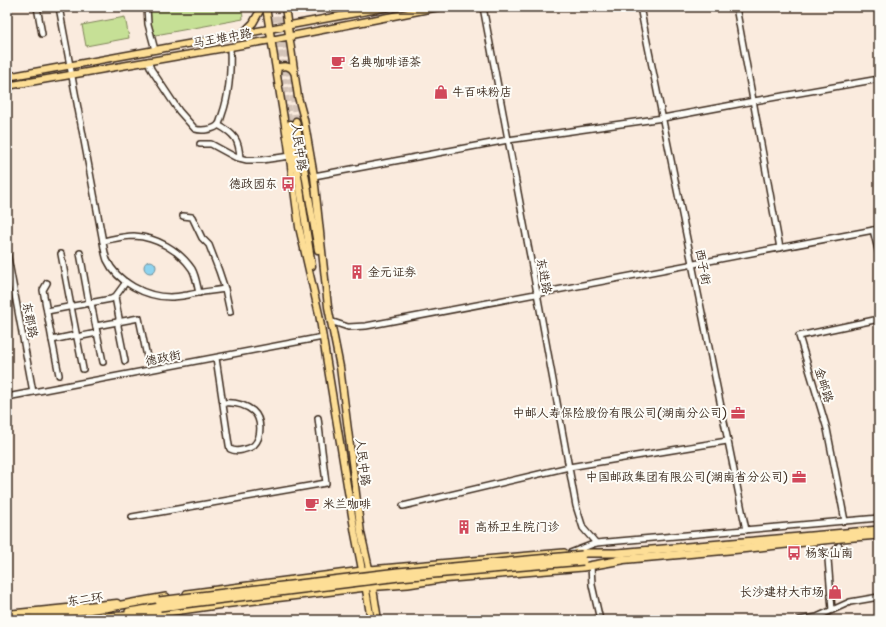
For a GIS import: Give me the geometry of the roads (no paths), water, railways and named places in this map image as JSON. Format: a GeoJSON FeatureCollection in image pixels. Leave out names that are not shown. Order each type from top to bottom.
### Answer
{"type":"FeatureCollection","features":[{"type":"Feature","properties":{"kind":"highway"},"geometry":{"type":"LineString","coordinates":[[105,608],[147,600],[366,570],[570,553],[622,556],[879,530]]}},
{"type":"Feature","properties":{"kind":"highway"},"geometry":{"type":"LineString","coordinates":[[160,604],[398,572],[583,558],[740,549],[879,535]]}},
{"type":"Feature","properties":{"kind":"highway"},"geometry":{"type":"LineString","coordinates":[[99,617],[146,615],[369,587],[591,565],[622,556]]}},
{"type":"Feature","properties":{"kind":"highway","name":"东二环"},"geometry":{"type":"LineString","coordinates":[[15,620],[105,608],[160,604]]}},
{"type":"Feature","properties":{"kind":"highway","name":"东二环"},"geometry":{"type":"LineString","coordinates":[[78,620],[160,604]]}},
{"type":"Feature","properties":{"kind":"main road"},"geometry":{"type":"LineString","coordinates":[[242,34],[253,23],[262,7]]}},
{"type":"Feature","properties":{"kind":"main road","name":"人民中路"},"geometry":{"type":"LineString","coordinates":[[266,7],[290,156],[299,227],[319,314]]}},
{"type":"Feature","properties":{"kind":"main road","name":"人民中路"},"geometry":{"type":"LineString","coordinates":[[285,7],[294,74],[314,176],[328,307],[340,367],[366,570],[378,620]]}},
{"type":"Feature","properties":{"kind":"main road","name":"马王堆中路"},"geometry":{"type":"LineString","coordinates":[[7,77],[388,7]]}},
{"type":"Feature","properties":{"kind":"main road","name":"马王堆中路"},"geometry":{"type":"LineString","coordinates":[[7,86],[290,37],[439,7]]}},
{"type":"Feature","properties":{"kind":"main road"},"geometry":{"type":"LineString","coordinates":[[276,73],[278,67],[285,66],[292,69],[294,74]]}},
{"type":"Feature","properties":{"kind":"main road","name":"人民中路"},"geometry":{"type":"LineString","coordinates":[[328,307],[293,122],[319,314],[354,527],[366,570]]}},
{"type":"Feature","properties":{"kind":"main road","name":"人民中路"},"geometry":{"type":"LineString","coordinates":[[369,587],[371,620]]}},
{"type":"Feature","properties":{"kind":"main road"},"geometry":{"type":"LineString","coordinates":[[7,614],[147,600]]}},
{"type":"Feature","properties":{"kind":"main road"},"geometry":{"type":"LineString","coordinates":[[109,620],[146,615]]}},
{"type":"Feature","properties":{"kind":"street"},"geometry":{"type":"LineString","coordinates":[[37,7],[42,34]]}},
{"type":"Feature","properties":{"kind":"street"},"geometry":{"type":"LineString","coordinates":[[59,7],[106,258],[109,265],[126,282],[137,289],[155,296],[171,297],[225,289]]}},
{"type":"Feature","properties":{"kind":"street"},"geometry":{"type":"LineString","coordinates":[[147,7],[148,24],[155,50]]}},
{"type":"Feature","properties":{"kind":"street","name":"东进路"},"geometry":{"type":"LineString","coordinates":[[483,7],[576,506],[583,528],[596,543]]}},
{"type":"Feature","properties":{"kind":"street","name":"西子街"},"geometry":{"type":"LineString","coordinates":[[640,7],[746,530]]}},
{"type":"Feature","properties":{"kind":"street"},"geometry":{"type":"LineString","coordinates":[[736,7],[780,248]]}},
{"type":"Feature","properties":{"kind":"street"},"geometry":{"type":"LineString","coordinates":[[148,61],[150,69],[179,111],[195,129],[208,129],[218,125],[229,93],[231,70],[230,47]]}},
{"type":"Feature","properties":{"kind":"street"},"geometry":{"type":"LineString","coordinates":[[314,176],[508,140],[663,118],[754,100],[879,79]]}},
{"type":"Feature","properties":{"kind":"street"},"geometry":{"type":"LineString","coordinates":[[218,125],[226,129],[238,143],[240,158]]}},
{"type":"Feature","properties":{"kind":"street"},"geometry":{"type":"LineString","coordinates":[[200,144],[211,144],[223,152],[247,160],[262,160],[290,156]]}},
{"type":"Feature","properties":{"kind":"street"},"geometry":{"type":"LineString","coordinates":[[183,216],[192,217],[196,229],[209,246],[225,289],[230,312]]}},
{"type":"Feature","properties":{"kind":"street"},"geometry":{"type":"LineString","coordinates":[[330,321],[348,327],[366,326],[876,230],[879,254]]}},
{"type":"Feature","properties":{"kind":"street"},"geometry":{"type":"LineString","coordinates":[[103,241],[135,236],[162,243],[180,256],[192,269],[199,293]]}},
{"type":"Feature","properties":{"kind":"street","name":"东郡路"},"geometry":{"type":"LineString","coordinates":[[7,252],[33,392]]}},
{"type":"Feature","properties":{"kind":"street"},"geometry":{"type":"LineString","coordinates":[[80,253],[103,362]]}},
{"type":"Feature","properties":{"kind":"street"},"geometry":{"type":"LineString","coordinates":[[61,254],[83,369]]}},
{"type":"Feature","properties":{"kind":"street"},"geometry":{"type":"LineString","coordinates":[[46,311],[115,297],[126,282]]}},
{"type":"Feature","properties":{"kind":"street"},"geometry":{"type":"LineString","coordinates":[[47,283],[43,290],[59,375]]}},
{"type":"Feature","properties":{"kind":"street"},"geometry":{"type":"LineString","coordinates":[[115,297],[119,318],[118,326],[125,361]]}},
{"type":"Feature","properties":{"kind":"street"},"geometry":{"type":"LineString","coordinates":[[96,326],[139,318],[147,357]]}},
{"type":"Feature","properties":{"kind":"street","name":"金邮路"},"geometry":{"type":"LineString","coordinates":[[845,521],[827,429],[799,336],[879,319]]}},
{"type":"Feature","properties":{"kind":"street"},"geometry":{"type":"LineString","coordinates":[[52,340],[97,333]]}},
{"type":"Feature","properties":{"kind":"street","name":"德政街"},"geometry":{"type":"LineString","coordinates":[[7,397],[323,337]]}},
{"type":"Feature","properties":{"kind":"street"},"geometry":{"type":"LineString","coordinates":[[216,358],[228,445],[233,451],[249,448],[254,445],[259,432],[259,421],[253,411],[240,404],[231,402],[223,403]]}},
{"type":"Feature","properties":{"kind":"street"},"geometry":{"type":"LineString","coordinates":[[132,517],[326,483],[318,418]]}},
{"type":"Feature","properties":{"kind":"street"},"geometry":{"type":"LineString","coordinates":[[403,506],[569,467],[727,440]]}},
{"type":"Feature","properties":{"kind":"street"},"geometry":{"type":"LineString","coordinates":[[570,553],[596,543],[879,518]]}},
{"type":"Feature","properties":{"kind":"street"},"geometry":{"type":"LineString","coordinates":[[832,610],[828,559],[839,546]]}},
{"type":"Feature","properties":{"kind":"street"},"geometry":{"type":"LineString","coordinates":[[591,565],[592,585],[600,620]]}},
{"type":"Feature","properties":{"kind":"street"},"geometry":{"type":"LineString","coordinates":[[800,620],[817,616],[850,602],[879,597]]}},
{"type":"Feature","properties":{"kind":"water"},"geometry":{"type":"Polygon","coordinates":[[[148,261],[152,261],[156,267],[152,273],[148,273],[144,269],[144,265],[148,261]]]}},
{"type":"Feature","properties":{"kind":"tunnel"},"geometry":{"type":"LineString","coordinates":[[274,7],[290,124]]}},
{"type":"Feature","properties":{"kind":"tunnel"},"geometry":{"type":"LineString","coordinates":[[279,7],[296,121]]}},
{"type":"Feature","properties":{"kind":"place","name":"名典咖啡语茶"},"geometry":{"type":"Point","coordinates":[338,62]}},
{"type":"Feature","properties":{"kind":"place","name":"牛百味粉店"},"geometry":{"type":"Point","coordinates":[441,92]}},
{"type":"Feature","properties":{"kind":"place","name":"德政园东"},"geometry":{"type":"Point","coordinates":[288,184]}},
{"type":"Feature","properties":{"kind":"place","name":"金元证券"},"geometry":{"type":"Point","coordinates":[357,272]}},
{"type":"Feature","properties":{"kind":"place","name":"中邮人寿保险股份有限公司(湖南分公司)"},"geometry":{"type":"Point","coordinates":[738,413]}},
{"type":"Feature","properties":{"kind":"place","name":"中国邮政集团有限公司(湖南省分公司)"},"geometry":{"type":"Point","coordinates":[799,477]}},
{"type":"Feature","properties":{"kind":"place","name":"米兰咖啡"},"geometry":{"type":"Point","coordinates":[312,504]}},
{"type":"Feature","properties":{"kind":"place","name":"高桥卫生院门诊"},"geometry":{"type":"Point","coordinates":[464,527]}},
{"type":"Feature","properties":{"kind":"place","name":"杨家山南"},"geometry":{"type":"Point","coordinates":[794,553]}},
{"type":"Feature","properties":{"kind":"place","name":"长沙建材大市场"},"geometry":{"type":"Point","coordinates":[835,592]}}]}
